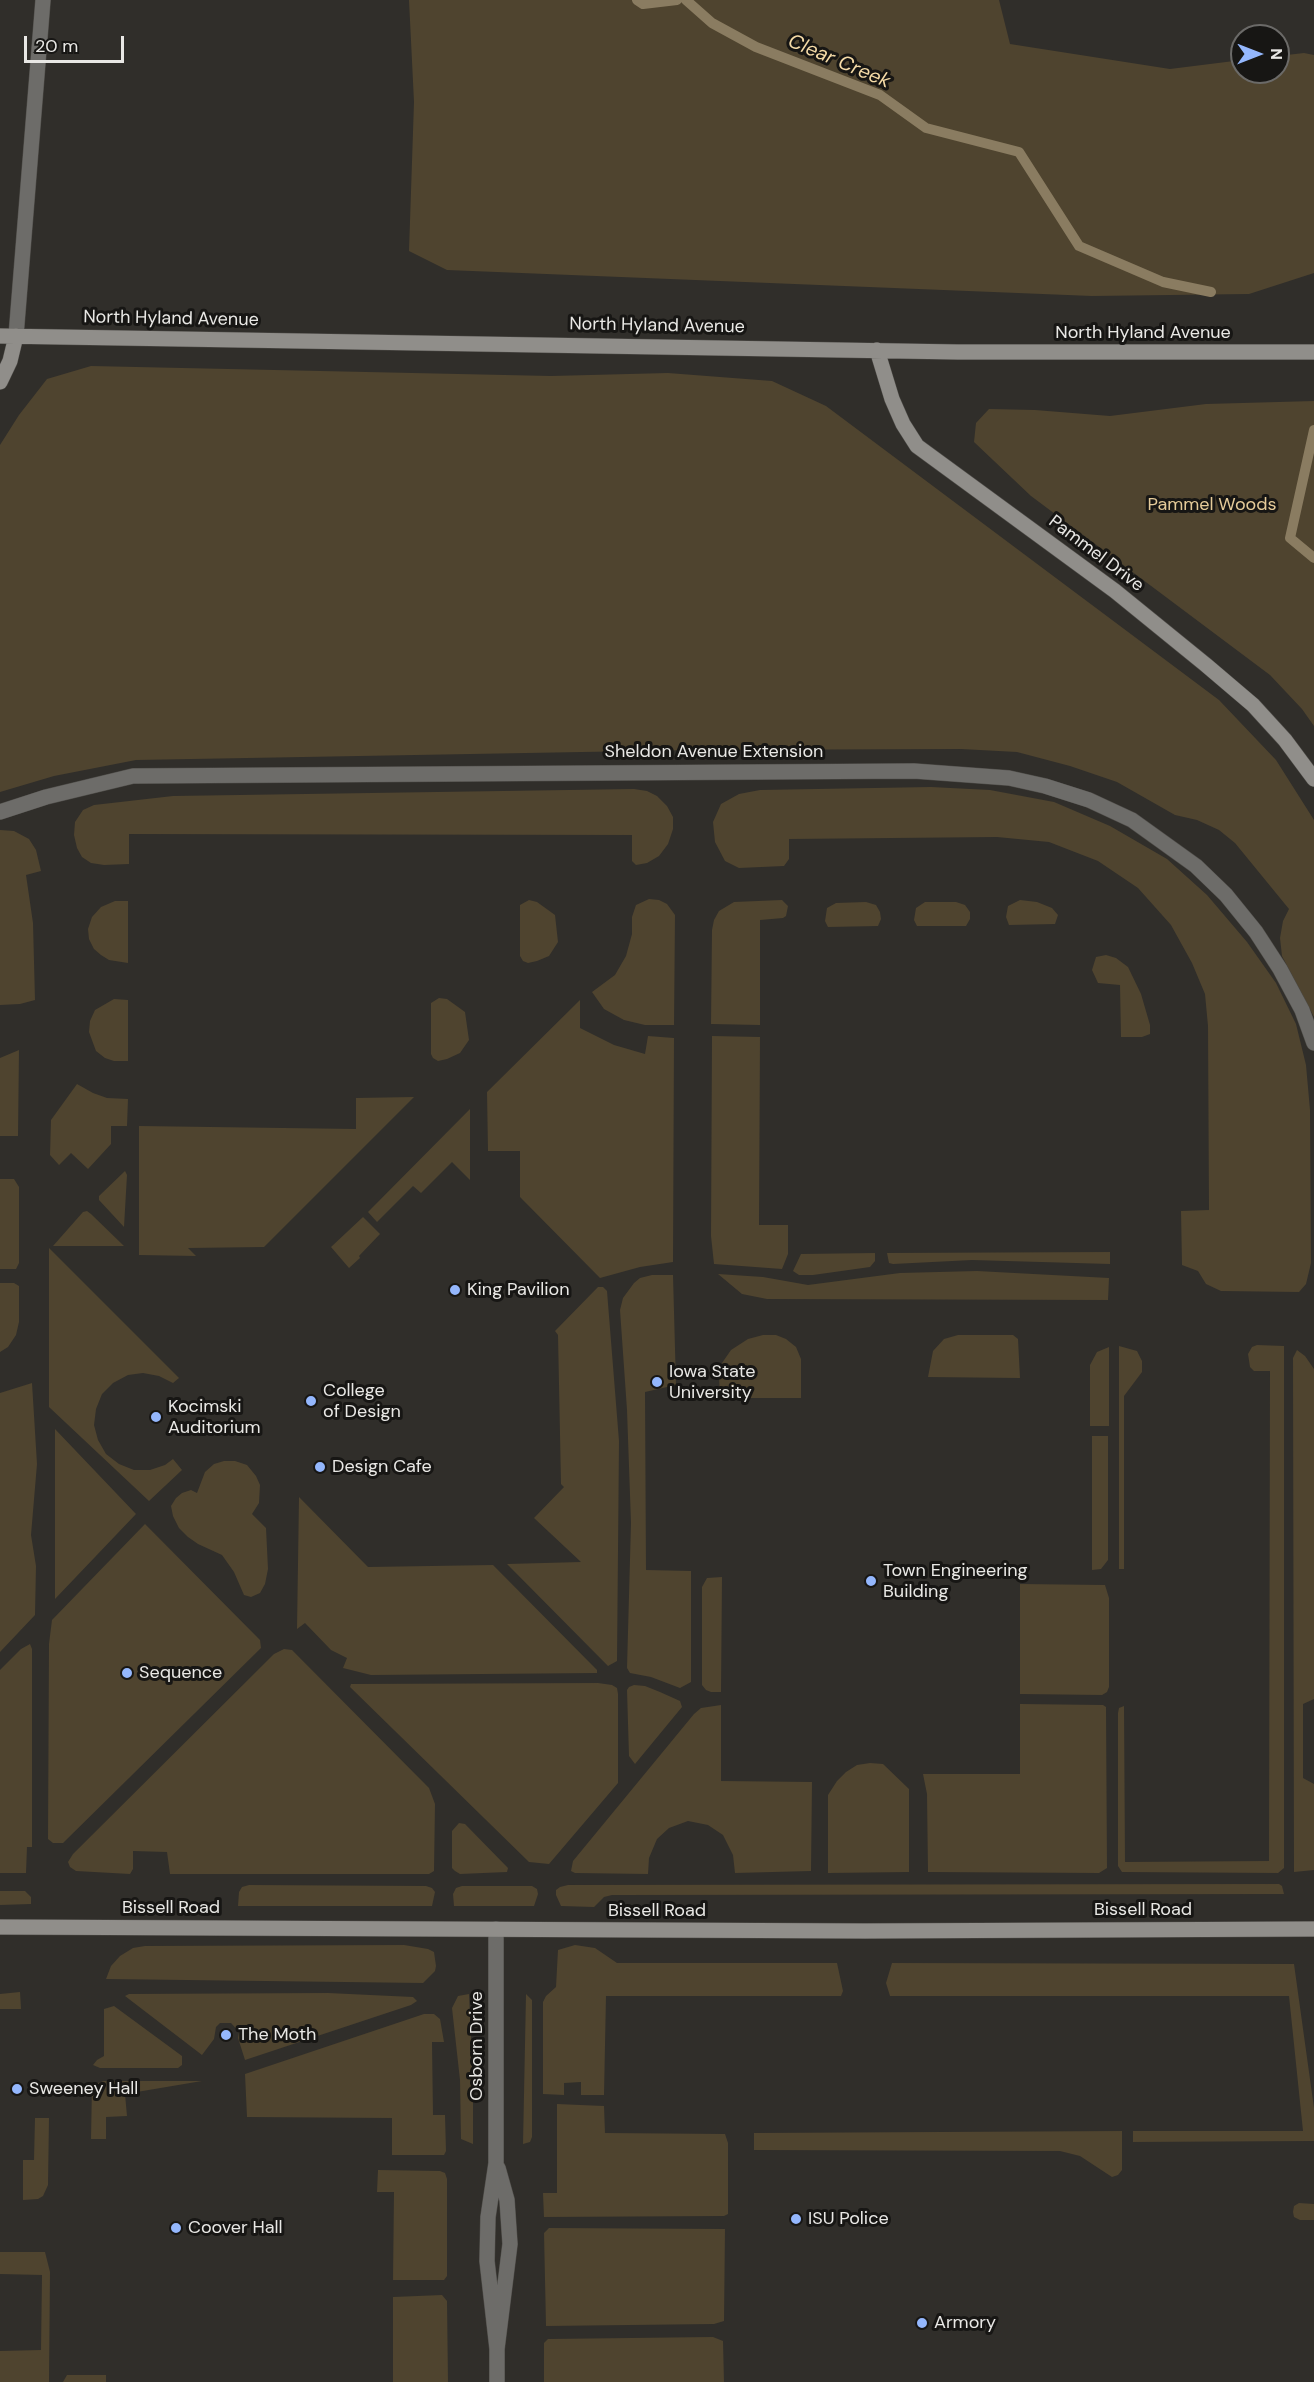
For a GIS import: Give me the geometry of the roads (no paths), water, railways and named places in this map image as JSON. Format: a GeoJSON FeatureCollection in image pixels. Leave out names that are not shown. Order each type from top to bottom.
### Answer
{"type":"FeatureCollection","features":[{"type":"Feature","properties":{"kind":"street"},"geometry":{"type":"LineString","coordinates":[[0,382],[10,361],[16,336],[43,0]]}},
{"type":"Feature","properties":{"kind":"street","name":"North Hyland Avenue"},"geometry":{"type":"LineString","coordinates":[[0,336],[958,352],[1314,352]]}},
{"type":"Feature","properties":{"kind":"street","name":"Pammel Drive"},"geometry":{"type":"LineString","coordinates":[[877,350],[892,399],[903,424],[917,446],[1115,591],[1238,691],[1285,740],[1314,779]]}},
{"type":"Feature","properties":{"kind":"street","name":"Sheldon Avenue Extension"},"geometry":{"type":"LineString","coordinates":[[0,812],[46,797],[133,776],[914,771],[1009,778],[1089,800],[1132,820],[1196,866],[1226,895],[1256,932],[1280,969],[1302,1010],[1314,1043]]}},
{"type":"Feature","properties":{"kind":"street","name":"Bissell Road"},"geometry":{"type":"LineString","coordinates":[[0,1927],[854,1931],[1314,1929]]}},
{"type":"Feature","properties":{"kind":"street","name":"Osborn Drive"},"geometry":{"type":"LineString","coordinates":[[496,1929],[496,2163],[488,2217],[487,2261],[497,2349],[497,2382]]}},
{"type":"Feature","properties":{"kind":"street","name":"Osborn Drive"},"geometry":{"type":"LineString","coordinates":[[496,2163],[507,2200],[510,2225],[508,2262],[497,2349]]}},
{"type":"Feature","properties":{"kind":"waterway","name":"Clear Creek"},"geometry":{"type":"LineString","coordinates":[[637,0],[643,4],[677,0]]}},
{"type":"Feature","properties":{"kind":"waterway","name":"Clear Creek"},"geometry":{"type":"LineString","coordinates":[[686,0],[712,23],[756,47],[880,95],[926,128],[1019,152],[1079,246],[1163,282],[1211,292]]}},
{"type":"Feature","properties":{"kind":"waterway","name":"Clear Creek"},"geometry":{"type":"LineString","coordinates":[[1314,430],[1290,538],[1314,558]]}},
{"type":"Feature","properties":{"kind":"place","name":"King Pavilion"},"geometry":{"type":"Point","coordinates":[455,1290]}},
{"type":"Feature","properties":{"kind":"place","name":"Iowa State University"},"geometry":{"type":"Point","coordinates":[657,1382]}},
{"type":"Feature","properties":{"kind":"place","name":"College of Design"},"geometry":{"type":"Point","coordinates":[311,1401]}},
{"type":"Feature","properties":{"kind":"place","name":"Kocimski Auditorium"},"geometry":{"type":"Point","coordinates":[156,1417]}},
{"type":"Feature","properties":{"kind":"place","name":"Design Cafe"},"geometry":{"type":"Point","coordinates":[320,1467]}},
{"type":"Feature","properties":{"kind":"place","name":"Town Engineering Building"},"geometry":{"type":"Point","coordinates":[871,1581]}},
{"type":"Feature","properties":{"kind":"place","name":"Sequence"},"geometry":{"type":"Point","coordinates":[127,1673]}},
{"type":"Feature","properties":{"kind":"place","name":"The Moth"},"geometry":{"type":"Point","coordinates":[226,2035]}},
{"type":"Feature","properties":{"kind":"place","name":"Sweeney Hall"},"geometry":{"type":"Point","coordinates":[17,2089]}},
{"type":"Feature","properties":{"kind":"place","name":"ISU Police"},"geometry":{"type":"Point","coordinates":[796,2219]}},
{"type":"Feature","properties":{"kind":"place","name":"Coover Hall"},"geometry":{"type":"Point","coordinates":[176,2228]}},
{"type":"Feature","properties":{"kind":"place","name":"Armory"},"geometry":{"type":"Point","coordinates":[922,2323]}},
{"type":"Feature","properties":{"kind":"park label","name":"Pammel Woods"},"geometry":{"type":"Point","coordinates":[1212,505]}}]}
